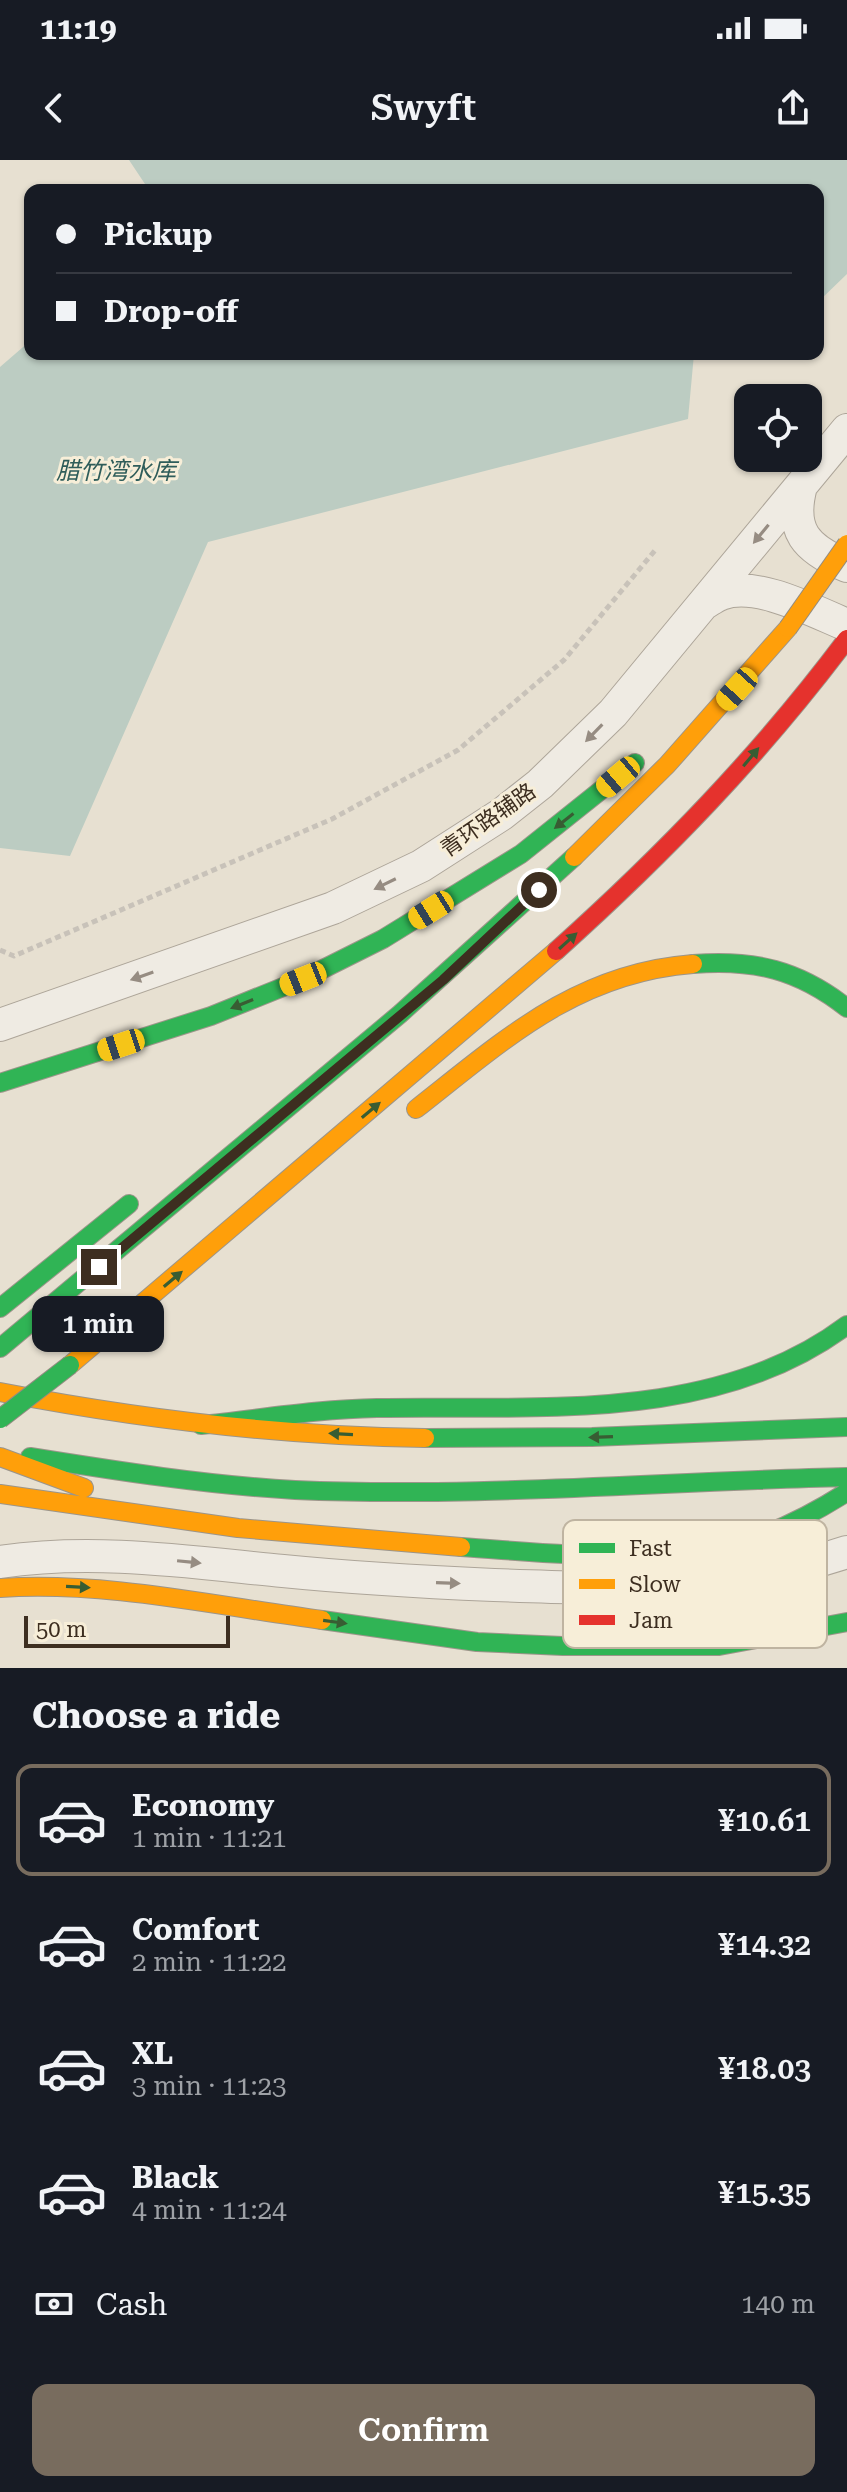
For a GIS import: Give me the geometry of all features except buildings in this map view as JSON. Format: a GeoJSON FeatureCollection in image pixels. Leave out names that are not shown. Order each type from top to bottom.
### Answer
{"type":"FeatureCollection","features":[{"type":"Feature","properties":{"kind":"main road"},"geometry":{"type":"LineString","coordinates":[[1,1348],[453,970],[625,809],[737,689],[788,628],[847,544]]}},
{"type":"Feature","properties":{"kind":"main road"},"geometry":{"type":"LineString","coordinates":[[0,1419],[70,1365],[624,892],[724,789],[845,637]]}},
{"type":"Feature","properties":{"kind":"main road"},"geometry":{"type":"LineString","coordinates":[[0,1083],[211,1016],[303,979],[383,939],[521,854],[660,744],[737,689]]}},
{"type":"Feature","properties":{"kind":"main road"},"geometry":{"type":"LineString","coordinates":[[404,1118],[495,1048],[571,997],[630,974],[696,964],[745,963],[791,973],[833,996],[847,1008]]}},
{"type":"Feature","properties":{"kind":"main road"},"geometry":{"type":"LineString","coordinates":[[174,1178],[277,1118]]}},
{"type":"Feature","properties":{"kind":"main road"},"geometry":{"type":"LineString","coordinates":[[298,1172],[365,1139]]}},
{"type":"Feature","properties":{"kind":"main road"},"geometry":{"type":"LineString","coordinates":[[0,1308],[122,1208],[148,1193]]}},
{"type":"Feature","properties":{"kind":"main road"},"geometry":{"type":"LineString","coordinates":[[201,1425],[353,1409],[519,1409],[620,1403],[662,1397],[761,1373],[796,1359],[829,1340],[847,1325]]}},
{"type":"Feature","properties":{"kind":"main road"},"geometry":{"type":"LineString","coordinates":[[0,1392],[128,1417],[201,1425],[430,1437],[552,1438],[847,1427]]}},
{"type":"Feature","properties":{"kind":"main road"},"geometry":{"type":"LineString","coordinates":[[0,1451],[204,1482],[328,1491],[471,1492],[847,1477]]}},
{"type":"Feature","properties":{"kind":"main road"},"geometry":{"type":"LineString","coordinates":[[0,1457],[171,1519]]}},
{"type":"Feature","properties":{"kind":"main road"},"geometry":{"type":"LineString","coordinates":[[798,1520],[847,1492]]}},
{"type":"Feature","properties":{"kind":"main road"},"geometry":{"type":"LineString","coordinates":[[0,1494],[341,1540],[563,1553]]}},
{"type":"Feature","properties":{"kind":"main road"},"geometry":{"type":"LineString","coordinates":[[0,1588],[47,1585],[90,1588],[477,1642],[563,1646]]}},
{"type":"Feature","properties":{"kind":"main road"},"geometry":{"type":"LineString","coordinates":[[827,1626],[847,1622]]}},
{"type":"Feature","properties":{"kind":"street","name":"青环路辅路"},"geometry":{"type":"LineString","coordinates":[[0,1025],[333,908],[421,866],[502,814],[574,754],[613,713],[847,430]]}},
{"type":"Feature","properties":{"kind":"street"},"geometry":{"type":"LineString","coordinates":[[801,486],[796,518],[802,533],[811,547],[824,557],[847,566]]}},
{"type":"Feature","properties":{"kind":"street"},"geometry":{"type":"LineString","coordinates":[[705,603],[720,594],[731,592],[790,601],[845,637]]}},
{"type":"Feature","properties":{"kind":"street"},"geometry":{"type":"LineString","coordinates":[[827,1558],[847,1552]]}},
{"type":"Feature","properties":{"kind":"street"},"geometry":{"type":"LineString","coordinates":[[0,1562],[38,1557],[111,1557],[392,1580],[563,1587]]}},
{"type":"Feature","properties":{"kind":"path"},"geometry":{"type":"LineString","coordinates":[[0,950],[14,956],[182,885],[332,819],[458,750],[564,660],[657,548]]}},
{"type":"Feature","properties":{"kind":"water"},"geometry":{"type":"Polygon","coordinates":[[[129,160],[847,160],[847,274],[824,296],[824,184],[145,184],[129,160]]]}},
{"type":"Feature","properties":{"kind":"water","name":"腊竹湾水库"},"geometry":{"type":"Polygon","coordinates":[[[24,346],[24,360],[693,360],[688,419],[208,542],[70,856],[0,848],[0,367],[24,346]]]}},
{"type":"Feature","properties":{"kind":"traffic: fast"},"geometry":{"type":"LineString","coordinates":[[0,1083],[211,1016],[303,979],[383,939],[521,854],[635,763]]}},
{"type":"Feature","properties":{"kind":"traffic: fast"},"geometry":{"type":"LineString","coordinates":[[0,1348],[400,1014],[574,857]]}},
{"type":"Feature","properties":{"kind":"traffic: fast"},"geometry":{"type":"LineString","coordinates":[[693,964],[736,963],[775,970],[811,984],[847,1008]]}},
{"type":"Feature","properties":{"kind":"traffic: fast"},"geometry":{"type":"LineString","coordinates":[[0,1308],[129,1204]]}},
{"type":"Feature","properties":{"kind":"traffic: fast"},"geometry":{"type":"LineString","coordinates":[[201,1425],[355,1409],[559,1407],[621,1403],[681,1394],[739,1380],[795,1357],[847,1325]]}},
{"type":"Feature","properties":{"kind":"traffic: fast"},"geometry":{"type":"LineString","coordinates":[[0,1419],[70,1365]]}},
{"type":"Feature","properties":{"kind":"traffic: fast"},"geometry":{"type":"LineString","coordinates":[[425,1438],[592,1437],[847,1427]]}},
{"type":"Feature","properties":{"kind":"traffic: fast"},"geometry":{"type":"LineString","coordinates":[[30,1457],[228,1485],[364,1492],[847,1477]]}},
{"type":"Feature","properties":{"kind":"traffic: fast"},"geometry":{"type":"LineString","coordinates":[[796,1520],[847,1492]]}},
{"type":"Feature","properties":{"kind":"traffic: fast"},"geometry":{"type":"LineString","coordinates":[[461,1547],[563,1554]]}},
{"type":"Feature","properties":{"kind":"traffic: fast"},"geometry":{"type":"LineString","coordinates":[[322,1620],[477,1642],[563,1646]]}},
{"type":"Feature","properties":{"kind":"traffic: fast"},"geometry":{"type":"LineString","coordinates":[[827,1626],[847,1622]]}},
{"type":"Feature","properties":{"kind":"traffic: slow"},"geometry":{"type":"LineString","coordinates":[[788,628],[847,544]]}},
{"type":"Feature","properties":{"kind":"traffic: slow"},"geometry":{"type":"LineString","coordinates":[[574,857],[667,765],[788,628]]}},
{"type":"Feature","properties":{"kind":"traffic: slow"},"geometry":{"type":"LineString","coordinates":[[70,1365],[556,951]]}},
{"type":"Feature","properties":{"kind":"traffic: slow"},"geometry":{"type":"LineString","coordinates":[[416,1109],[511,1035],[577,996],[651,970],[693,964]]}},
{"type":"Feature","properties":{"kind":"traffic: slow"},"geometry":{"type":"LineString","coordinates":[[0,1392],[105,1410],[265,1430],[425,1438]]}},
{"type":"Feature","properties":{"kind":"traffic: slow"},"geometry":{"type":"LineString","coordinates":[[0,1457],[84,1488]]}},
{"type":"Feature","properties":{"kind":"traffic: slow"},"geometry":{"type":"LineString","coordinates":[[0,1494],[238,1528],[461,1547]]}},
{"type":"Feature","properties":{"kind":"traffic: slow"},"geometry":{"type":"LineString","coordinates":[[0,1588],[121,1591],[322,1620]]}},
{"type":"Feature","properties":{"kind":"traffic: jam"},"geometry":{"type":"LineString","coordinates":[[556,951],[635,878],[709,802],[780,723],[847,639]]}},
{"type":"Feature","properties":{"kind":"route"},"geometry":{"type":"LineString","coordinates":[[99,1267],[443,980],[539,890]]}}]}
